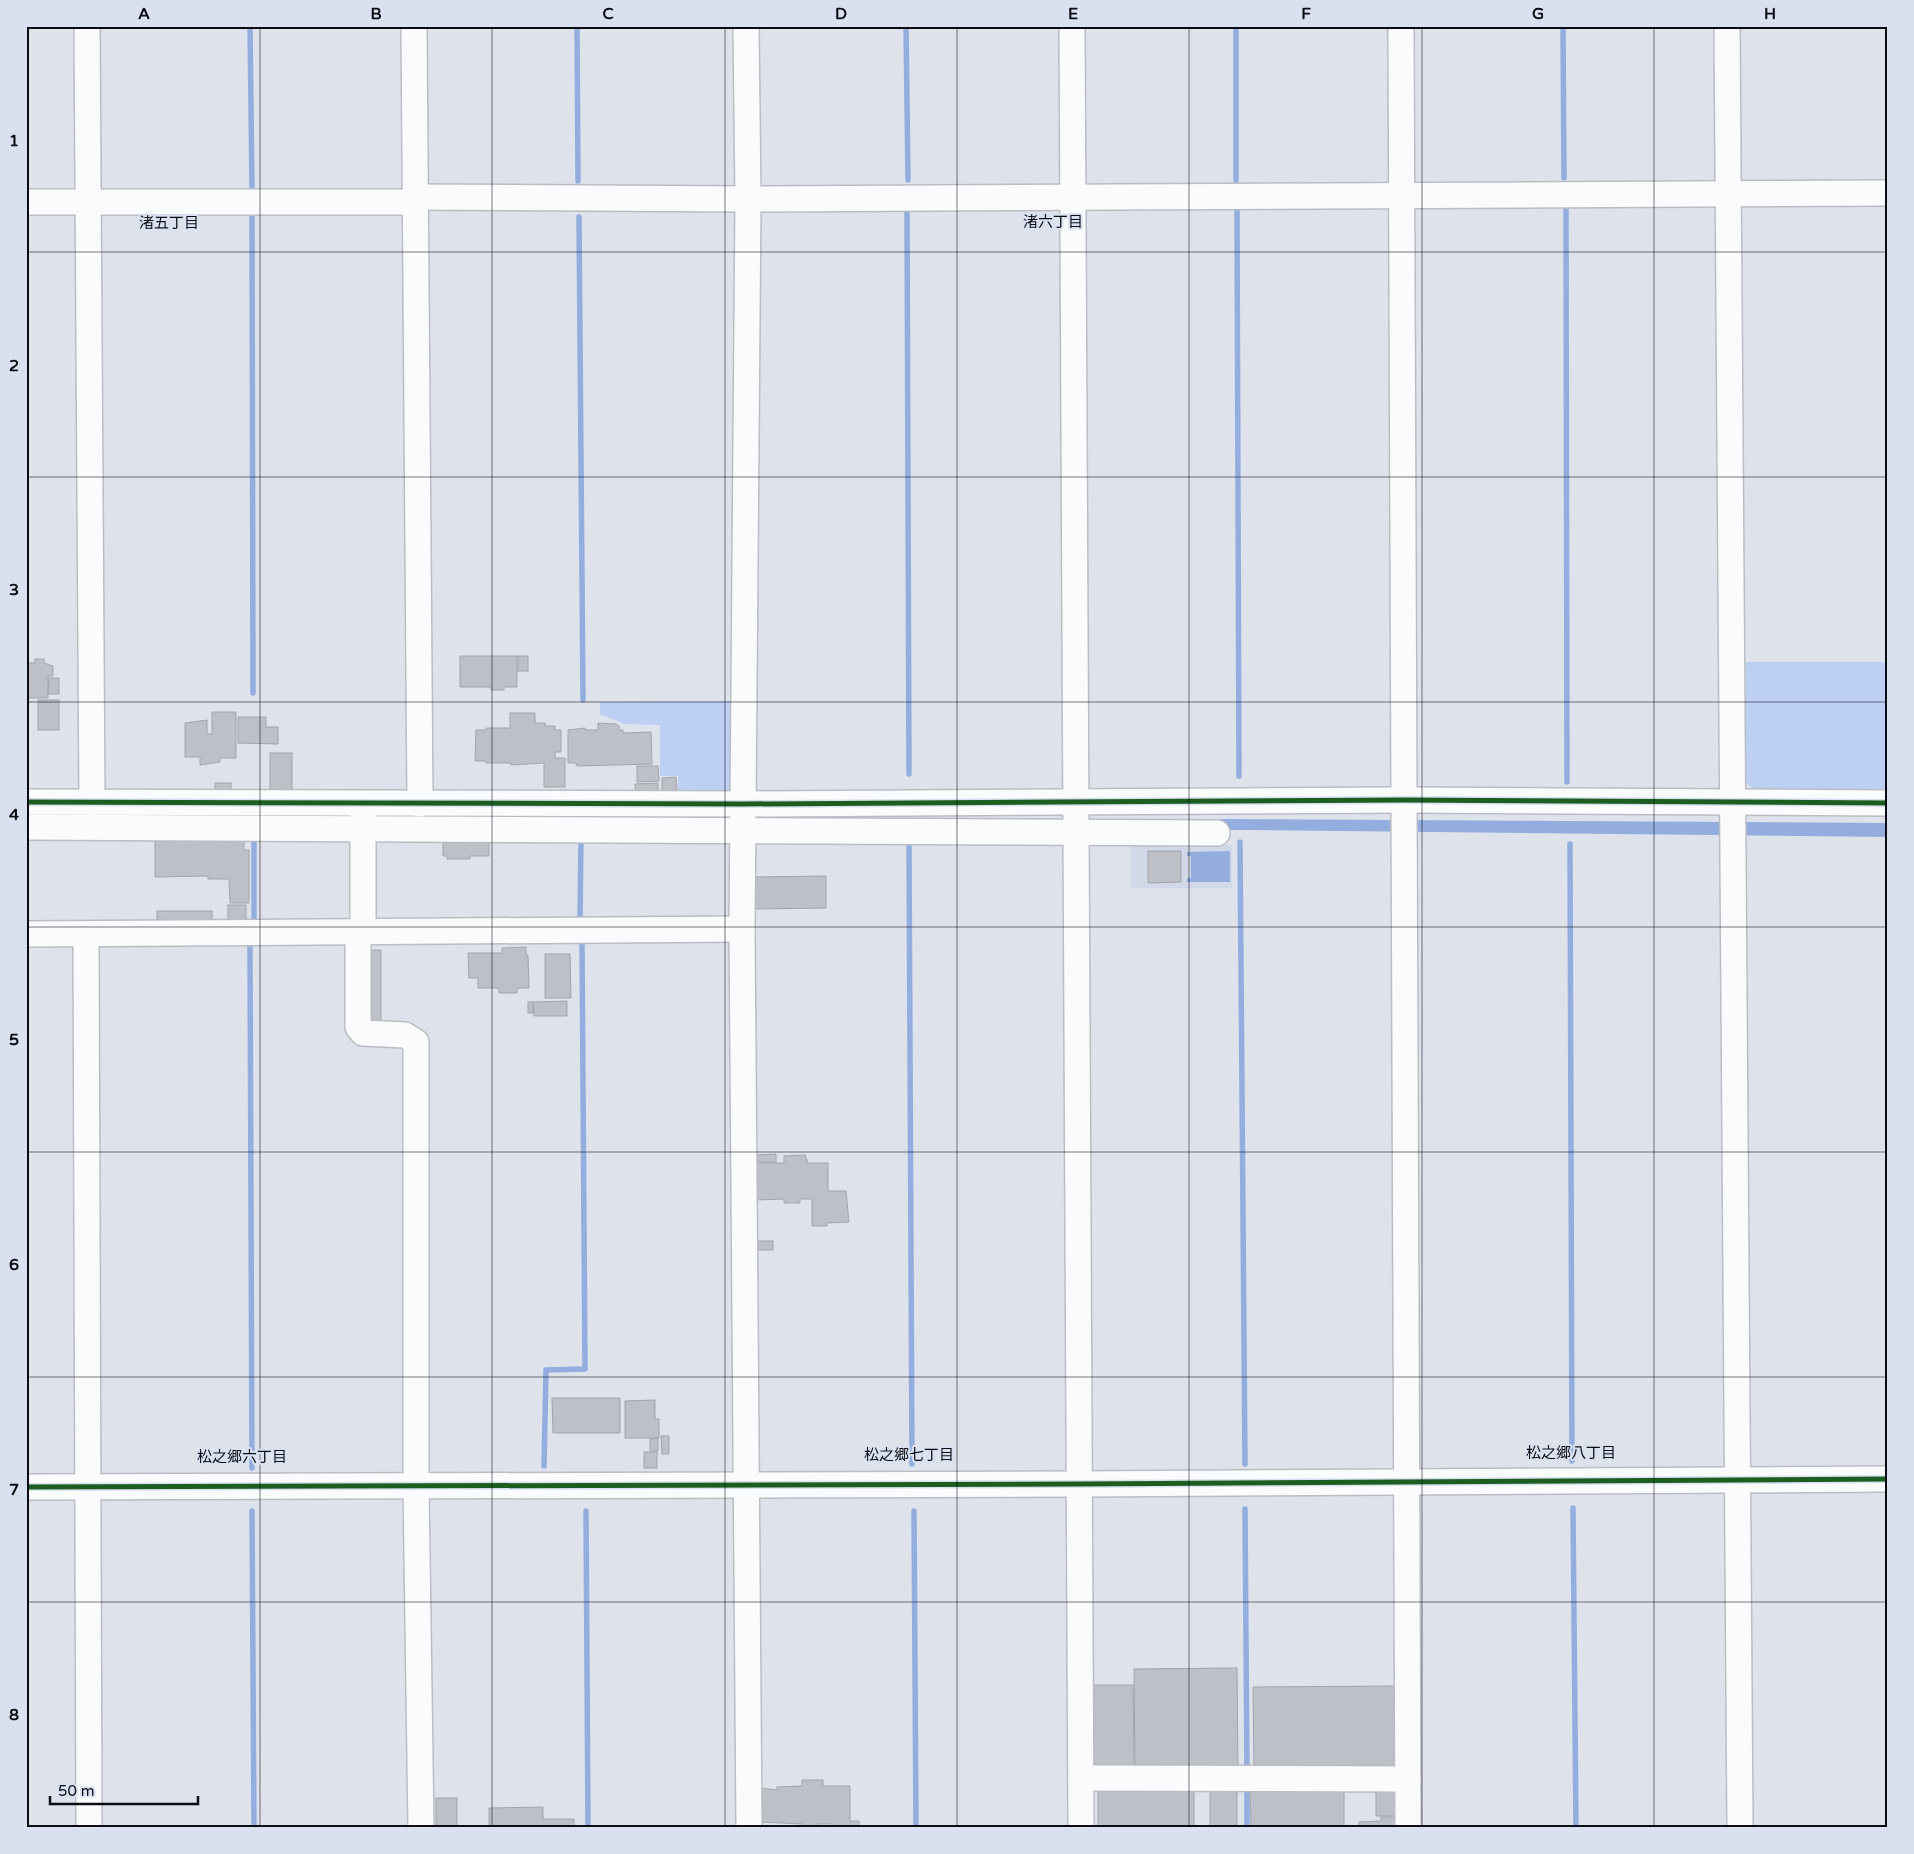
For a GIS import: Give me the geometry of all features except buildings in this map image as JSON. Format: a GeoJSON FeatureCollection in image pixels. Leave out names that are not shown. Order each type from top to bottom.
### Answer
{"type":"FeatureCollection","features":[{"type":"Feature","properties":{"kind":"street"},"geometry":{"type":"LineString","coordinates":[[87,26],[92,803]]}},
{"type":"Feature","properties":{"kind":"street"},"geometry":{"type":"LineString","coordinates":[[414,26],[420,804]]}},
{"type":"Feature","properties":{"kind":"street"},"geometry":{"type":"LineString","coordinates":[[746,26],[748,199],[742,929],[749,1828]]}},
{"type":"Feature","properties":{"kind":"street"},"geometry":{"type":"LineString","coordinates":[[1072,26],[1081,1828]]}},
{"type":"Feature","properties":{"kind":"street"},"geometry":{"type":"LineString","coordinates":[[1400,26],[1408,1828]]}},
{"type":"Feature","properties":{"kind":"street"},"geometry":{"type":"LineString","coordinates":[[1727,26],[1740,1828]]}},
{"type":"Feature","properties":{"kind":"street"},"geometry":{"type":"LineString","coordinates":[[26,202],[1888,192]]}},
{"type":"Feature","properties":{"kind":"street"},"geometry":{"type":"LineString","coordinates":[[26,802],[92,803],[742,832],[1076,817],[1404,816],[1733,819],[1888,803]]}},
{"type":"Feature","properties":{"kind":"street"},"geometry":{"type":"LineString","coordinates":[[26,827],[362,816],[420,804],[743,804],[1076,817],[1217,833]]}},
{"type":"Feature","properties":{"kind":"street"},"geometry":{"type":"LineString","coordinates":[[362,816],[358,1027],[362,1033],[405,1035],[416,1042],[416,1486],[421,1828]]}},
{"type":"Feature","properties":{"kind":"street"},"geometry":{"type":"LineString","coordinates":[[26,934],[742,929]]}},
{"type":"Feature","properties":{"kind":"street"},"geometry":{"type":"LineString","coordinates":[[86,934],[89,1828]]}},
{"type":"Feature","properties":{"kind":"street"},"geometry":{"type":"LineString","coordinates":[[26,1487],[1079,1484],[1738,1478],[1888,1479]]}},
{"type":"Feature","properties":{"kind":"street"},"geometry":{"type":"LineString","coordinates":[[1081,1778],[1408,1779]]}},
{"type":"Feature","properties":{"kind":"shaded area"},"geometry":{"type":"Polygon","coordinates":[[[1746,662],[1888,662],[1888,792],[1756,792],[1746,782],[1746,662]]]}},
{"type":"Feature","properties":{"kind":"shaded area"},"geometry":{"type":"Polygon","coordinates":[[[738,701],[732,792],[678,792],[678,776],[660,776],[660,725],[624,724],[600,714],[600,702],[738,701]]]}},
{"type":"Feature","properties":{"kind":"shaded area"},"geometry":{"type":"Polygon","coordinates":[[[1221,819],[1888,823],[1888,837],[1244,830],[1062,830],[1217,823],[1221,819]]]}},
{"type":"Feature","properties":{"kind":"shaded area"},"geometry":{"type":"Polygon","coordinates":[[[1131,844],[1232,845],[1232,888],[1131,888],[1131,844]]]}},
{"type":"Feature","properties":{"kind":"shaded area"},"geometry":{"type":"Polygon","coordinates":[[[1230,851],[1230,882],[1187,882],[1187,878],[1191,878],[1191,856],[1187,856],[1187,852],[1230,851]]]}},
{"type":"Feature","properties":{"kind":"waterway"},"geometry":{"type":"LineString","coordinates":[[250,26],[252,187]]}},
{"type":"Feature","properties":{"kind":"waterway"},"geometry":{"type":"LineString","coordinates":[[577,26],[578,181]]}},
{"type":"Feature","properties":{"kind":"waterway"},"geometry":{"type":"LineString","coordinates":[[906,26],[908,180]]}},
{"type":"Feature","properties":{"kind":"waterway"},"geometry":{"type":"LineString","coordinates":[[1236,26],[1236,181]]}},
{"type":"Feature","properties":{"kind":"waterway"},"geometry":{"type":"LineString","coordinates":[[1563,26],[1564,178]]}},
{"type":"Feature","properties":{"kind":"waterway"},"geometry":{"type":"LineString","coordinates":[[1566,208],[1567,782]]}},
{"type":"Feature","properties":{"kind":"waterway"},"geometry":{"type":"LineString","coordinates":[[907,209],[909,774]]}},
{"type":"Feature","properties":{"kind":"waterway"},"geometry":{"type":"LineString","coordinates":[[1237,209],[1239,776]]}},
{"type":"Feature","properties":{"kind":"waterway"},"geometry":{"type":"LineString","coordinates":[[252,215],[253,693]]}},
{"type":"Feature","properties":{"kind":"waterway"},"geometry":{"type":"LineString","coordinates":[[579,217],[583,700]]}},
{"type":"Feature","properties":{"kind":"waterway"},"geometry":{"type":"LineString","coordinates":[[254,838],[254,923]]}},
{"type":"Feature","properties":{"kind":"waterway"},"geometry":{"type":"LineString","coordinates":[[580,922],[581,839]]}},
{"type":"Feature","properties":{"kind":"waterway"},"geometry":{"type":"LineString","coordinates":[[909,841],[912,1464]]}},
{"type":"Feature","properties":{"kind":"waterway"},"geometry":{"type":"LineString","coordinates":[[1240,842],[1245,1464]]}},
{"type":"Feature","properties":{"kind":"waterway"},"geometry":{"type":"LineString","coordinates":[[1570,844],[1572,1461]]}},
{"type":"Feature","properties":{"kind":"waterway"},"geometry":{"type":"LineString","coordinates":[[544,1466],[546,1370],[585,1369],[582,941]]}},
{"type":"Feature","properties":{"kind":"waterway"},"geometry":{"type":"LineString","coordinates":[[250,946],[252,1468]]}},
{"type":"Feature","properties":{"kind":"waterway"},"geometry":{"type":"LineString","coordinates":[[1573,1508],[1576,1828]]}},
{"type":"Feature","properties":{"kind":"waterway"},"geometry":{"type":"LineString","coordinates":[[1245,1509],[1247,1772]]}},
{"type":"Feature","properties":{"kind":"waterway"},"geometry":{"type":"LineString","coordinates":[[252,1511],[254,1828]]}},
{"type":"Feature","properties":{"kind":"waterway"},"geometry":{"type":"LineString","coordinates":[[586,1511],[588,1828]]}},
{"type":"Feature","properties":{"kind":"waterway"},"geometry":{"type":"LineString","coordinates":[[914,1511],[916,1828]]}},
{"type":"Feature","properties":{"kind":"waterway"},"geometry":{"type":"LineString","coordinates":[[1247,1784],[1247,1828]]}},
{"type":"Feature","properties":{"kind":"cycle path"},"geometry":{"type":"LineString","coordinates":[[26,802],[743,804],[1404,800],[1888,803]]}},
{"type":"Feature","properties":{"kind":"cycle path"},"geometry":{"type":"LineString","coordinates":[[26,1487],[1079,1484],[1888,1479]]}},
{"type":"Feature","properties":{"kind":"district","name":"渚六丁目"},"geometry":{"type":"Point","coordinates":[1053,222]}},
{"type":"Feature","properties":{"kind":"district","name":"渚五丁目"},"geometry":{"type":"Point","coordinates":[169,223]}},
{"type":"Feature","properties":{"kind":"district","name":"松之郷八丁目"},"geometry":{"type":"Point","coordinates":[1571,1453]}},
{"type":"Feature","properties":{"kind":"district","name":"松之郷七丁目"},"geometry":{"type":"Point","coordinates":[909,1455]}},
{"type":"Feature","properties":{"kind":"district","name":"松之郷六丁目"},"geometry":{"type":"Point","coordinates":[242,1457]}}]}
